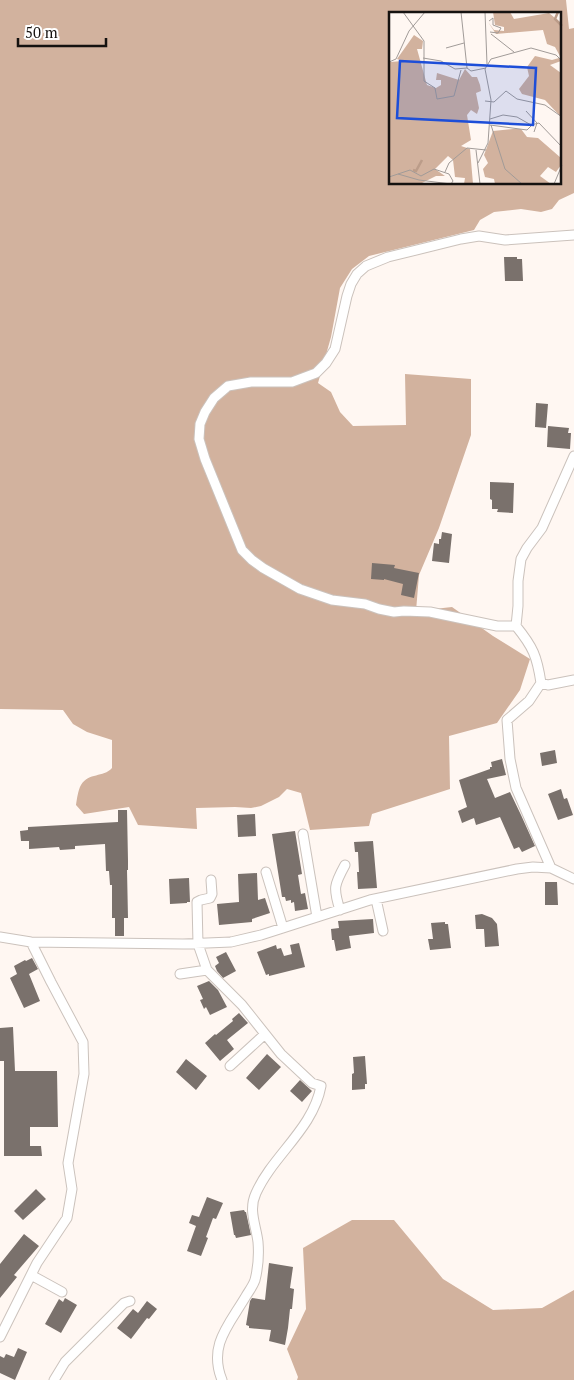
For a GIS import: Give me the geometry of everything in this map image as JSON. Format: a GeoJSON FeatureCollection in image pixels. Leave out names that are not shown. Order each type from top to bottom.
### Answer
{"type":"FeatureCollection","features":[{"type":"Feature","properties":{"kind":"street"},"geometry":{"type":"LineString","coordinates":[[516,626],[497,626],[430,612],[379,610],[365,604],[332,600],[300,589],[263,568],[242,550],[205,459],[199,439],[200,424],[214,398],[228,386],[251,382],[292,382],[316,373],[326,363],[335,349],[351,284],[357,274],[366,266],[388,257],[479,236],[505,240],[574,235]]}},
{"type":"Feature","properties":{"kind":"street"},"geometry":{"type":"LineString","coordinates":[[550,868],[516,788],[510,759],[507,720],[529,701],[541,683],[533,649],[516,626],[521,560],[527,548],[542,528],[574,456]]}},
{"type":"Feature","properties":{"kind":"street"},"geometry":{"type":"LineString","coordinates":[[541,683],[548,685],[574,680]]}},
{"type":"Feature","properties":{"kind":"street"},"geometry":{"type":"LineString","coordinates":[[303,834],[317,917]]}},
{"type":"Feature","properties":{"kind":"street"},"geometry":{"type":"LineString","coordinates":[[340,910],[335,894],[336,881],[345,865]]}},
{"type":"Feature","properties":{"kind":"street"},"geometry":{"type":"LineString","coordinates":[[0,937],[31,942],[198,944],[231,942],[261,935],[376,899],[517,869],[533,867],[550,868],[573,879]]}},
{"type":"Feature","properties":{"kind":"street"},"geometry":{"type":"LineString","coordinates":[[266,872],[283,928]]}},
{"type":"Feature","properties":{"kind":"street"},"geometry":{"type":"LineString","coordinates":[[211,880],[212,894],[210,898],[198,902],[198,944],[207,970],[242,1005],[281,1054],[312,1083],[322,1086],[319,1097],[304,1125],[265,1176],[252,1202],[252,1214],[258,1242],[257,1269],[254,1283],[221,1337],[217,1356],[218,1370],[222,1380]]}},
{"type":"Feature","properties":{"kind":"street"},"geometry":{"type":"LineString","coordinates":[[376,899],[383,930]]}},
{"type":"Feature","properties":{"kind":"street"},"geometry":{"type":"LineString","coordinates":[[0,1337],[38,1263],[67,1218],[72,1189],[68,1163],[84,1074],[83,1042],[31,942]]}},
{"type":"Feature","properties":{"kind":"street"},"geometry":{"type":"LineString","coordinates":[[180,974],[207,970]]}},
{"type":"Feature","properties":{"kind":"street"},"geometry":{"type":"LineString","coordinates":[[230,1066],[265,1034]]}},
{"type":"Feature","properties":{"kind":"street"},"geometry":{"type":"LineString","coordinates":[[32,1275],[62,1292]]}},
{"type":"Feature","properties":{"kind":"street"},"geometry":{"type":"LineString","coordinates":[[54,1380],[64,1362],[124,1303],[130,1301]]}},
{"type":"Feature","properties":{"kind":"shaded area"},"geometry":{"type":"Polygon","coordinates":[[[0,0],[566,0],[569,29],[574,28],[574,193],[559,200],[552,209],[541,212],[521,209],[494,212],[480,220],[474,230],[369,256],[352,269],[340,288],[331,337],[318,383],[331,392],[340,412],[353,426],[406,425],[405,374],[471,379],[471,435],[439,528],[419,575],[416,611],[452,607],[530,659],[520,690],[497,723],[449,736],[450,789],[372,814],[369,826],[310,830],[301,793],[287,789],[279,797],[261,806],[251,808],[196,808],[197,829],[138,825],[129,807],[84,814],[76,805],[79,789],[88,778],[104,773],[112,768],[112,740],[87,732],[73,724],[63,710],[0,709],[0,0]]]}},
{"type":"Feature","properties":{"kind":"shaded area"},"geometry":{"type":"Polygon","coordinates":[[[352,1220],[394,1220],[443,1279],[493,1310],[542,1308],[574,1290],[574,1380],[297,1380],[298,1377],[287,1349],[306,1309],[303,1248],[352,1220]]]}},
{"type":"Feature","properties":{"kind":"building"},"geometry":{"type":"Polygon","coordinates":[[[504,257],[522,259],[523,281],[505,281],[504,257]]]}},
{"type":"Feature","properties":{"kind":"building"},"geometry":{"type":"Polygon","coordinates":[[[536,403],[548,404],[546,428],[535,427],[536,403]]]}},
{"type":"Feature","properties":{"kind":"building"},"geometry":{"type":"Polygon","coordinates":[[[548,426],[569,428],[568,433],[571,433],[570,449],[547,447],[548,426]]]}},
{"type":"Feature","properties":{"kind":"building"},"geometry":{"type":"Polygon","coordinates":[[[490,482],[514,483],[513,513],[497,512],[498,509],[492,509],[490,482]]]}},
{"type":"Feature","properties":{"kind":"building"},"geometry":{"type":"Polygon","coordinates":[[[442,532],[452,534],[449,563],[432,561],[434,543],[439,544],[442,532]]]}},
{"type":"Feature","properties":{"kind":"building"},"geometry":{"type":"Polygon","coordinates":[[[372,563],[395,565],[394,568],[419,573],[414,598],[401,595],[403,584],[384,579],[371,579],[372,563]]]}},
{"type":"Feature","properties":{"kind":"building"},"geometry":{"type":"Polygon","coordinates":[[[555,750],[557,763],[542,766],[540,753],[555,750]]]}},
{"type":"Feature","properties":{"kind":"building"},"geometry":{"type":"Polygon","coordinates":[[[502,759],[506,775],[487,779],[495,798],[510,792],[535,846],[522,852],[519,847],[514,849],[500,817],[476,825],[474,818],[462,823],[458,811],[467,807],[459,780],[490,769],[492,767],[491,762],[502,759]]]}},
{"type":"Feature","properties":{"kind":"building"},"geometry":{"type":"Polygon","coordinates":[[[561,789],[564,799],[567,798],[573,815],[558,820],[548,794],[561,789]]]}},
{"type":"Feature","properties":{"kind":"building"},"geometry":{"type":"Polygon","coordinates":[[[118,810],[127,810],[128,918],[124,918],[124,936],[115,936],[115,918],[112,918],[112,885],[110,885],[109,871],[106,871],[105,844],[75,846],[75,849],[60,850],[59,847],[29,849],[29,841],[21,841],[20,831],[28,830],[28,827],[118,822],[118,810]]]}},
{"type":"Feature","properties":{"kind":"building"},"geometry":{"type":"Polygon","coordinates":[[[255,814],[256,836],[238,837],[237,815],[255,814]]]}},
{"type":"Feature","properties":{"kind":"building"},"geometry":{"type":"Polygon","coordinates":[[[295,831],[302,874],[298,875],[301,894],[305,893],[308,909],[295,911],[294,902],[291,903],[291,900],[286,901],[285,897],[282,897],[272,834],[295,831]]]}},
{"type":"Feature","properties":{"kind":"building"},"geometry":{"type":"Polygon","coordinates":[[[373,841],[377,888],[358,889],[358,852],[355,852],[354,842],[373,841]]]}},
{"type":"Feature","properties":{"kind":"building"},"geometry":{"type":"Polygon","coordinates":[[[257,873],[258,900],[265,898],[270,913],[252,919],[252,922],[219,925],[217,904],[239,902],[238,874],[257,873]]]}},
{"type":"Feature","properties":{"kind":"building"},"geometry":{"type":"Polygon","coordinates":[[[189,878],[190,902],[170,904],[169,879],[189,878]]]}},
{"type":"Feature","properties":{"kind":"building"},"geometry":{"type":"Polygon","coordinates":[[[545,882],[557,882],[558,905],[545,905],[545,882]]]}},
{"type":"Feature","properties":{"kind":"building"},"geometry":{"type":"Polygon","coordinates":[[[482,914],[492,918],[497,924],[499,946],[485,947],[484,929],[476,929],[475,915],[482,914]]]}},
{"type":"Feature","properties":{"kind":"building"},"geometry":{"type":"Polygon","coordinates":[[[373,919],[374,933],[349,936],[351,948],[336,951],[331,929],[339,928],[338,921],[373,919]]]}},
{"type":"Feature","properties":{"kind":"building"},"geometry":{"type":"Polygon","coordinates":[[[445,922],[445,924],[448,924],[451,948],[430,950],[428,939],[433,939],[431,923],[445,922]]]}},
{"type":"Feature","properties":{"kind":"building"},"geometry":{"type":"Polygon","coordinates":[[[299,943],[305,967],[269,976],[269,974],[266,975],[257,952],[276,945],[277,949],[281,948],[284,956],[292,954],[290,945],[299,943]]]}},
{"type":"Feature","properties":{"kind":"building"},"geometry":{"type":"Polygon","coordinates":[[[226,952],[236,971],[223,978],[215,966],[219,963],[216,957],[226,952]]]}},
{"type":"Feature","properties":{"kind":"building"},"geometry":{"type":"Polygon","coordinates":[[[32,958],[38,969],[29,974],[40,1001],[24,1008],[10,978],[17,974],[14,966],[32,958]]]}},
{"type":"Feature","properties":{"kind":"building"},"geometry":{"type":"Polygon","coordinates":[[[209,981],[218,990],[227,1007],[210,1015],[206,1007],[204,1009],[200,1000],[203,999],[197,986],[209,981]]]}},
{"type":"Feature","properties":{"kind":"building"},"geometry":{"type":"Polygon","coordinates":[[[239,1013],[248,1023],[227,1040],[234,1049],[220,1061],[205,1043],[233,1021],[232,1019],[239,1013]]]}},
{"type":"Feature","properties":{"kind":"building"},"geometry":{"type":"Polygon","coordinates":[[[13,1027],[15,1071],[57,1071],[58,1127],[30,1127],[30,1146],[41,1146],[42,1156],[4,1156],[4,1061],[0,1061],[0,1028],[13,1027]]]}},
{"type":"Feature","properties":{"kind":"building"},"geometry":{"type":"Polygon","coordinates":[[[267,1054],[281,1067],[259,1090],[246,1078],[267,1054]]]}},
{"type":"Feature","properties":{"kind":"building"},"geometry":{"type":"Polygon","coordinates":[[[365,1056],[367,1084],[365,1084],[365,1089],[352,1090],[353,1057],[365,1056]]]}},
{"type":"Feature","properties":{"kind":"building"},"geometry":{"type":"Polygon","coordinates":[[[186,1059],[207,1076],[196,1090],[176,1072],[186,1059]]]}},
{"type":"Feature","properties":{"kind":"building"},"geometry":{"type":"Polygon","coordinates":[[[300,1080],[312,1091],[302,1102],[290,1091],[300,1080]]]}},
{"type":"Feature","properties":{"kind":"building"},"geometry":{"type":"Polygon","coordinates":[[[36,1189],[46,1199],[23,1220],[14,1211],[36,1189]]]}},
{"type":"Feature","properties":{"kind":"building"},"geometry":{"type":"Polygon","coordinates":[[[207,1197],[223,1203],[216,1219],[213,1218],[201,1256],[187,1251],[196,1226],[189,1223],[192,1215],[199,1217],[207,1197]]]}},
{"type":"Feature","properties":{"kind":"building"},"geometry":{"type":"Polygon","coordinates":[[[244,1210],[251,1235],[236,1238],[230,1212],[244,1210]]]}},
{"type":"Feature","properties":{"kind":"building"},"geometry":{"type":"Polygon","coordinates":[[[24,1234],[39,1246],[14,1275],[17,1277],[0,1298],[0,1264],[24,1234]]]}},
{"type":"Feature","properties":{"kind":"building"},"geometry":{"type":"Polygon","coordinates":[[[269,1263],[293,1267],[290,1288],[294,1289],[292,1309],[290,1309],[285,1345],[269,1341],[271,1330],[249,1328],[246,1325],[252,1298],[265,1300],[269,1263]]]}},
{"type":"Feature","properties":{"kind":"building"},"geometry":{"type":"Polygon","coordinates":[[[65,1298],[77,1305],[61,1333],[45,1324],[59,1299],[63,1302],[65,1298]]]}},
{"type":"Feature","properties":{"kind":"building"},"geometry":{"type":"Polygon","coordinates":[[[147,1301],[157,1309],[149,1319],[147,1318],[131,1339],[117,1328],[133,1309],[138,1313],[147,1301]]]}},
{"type":"Feature","properties":{"kind":"building"},"geometry":{"type":"Polygon","coordinates":[[[18,1348],[27,1352],[15,1380],[0,1373],[0,1356],[4,1358],[6,1354],[14,1357],[18,1348]]]}}]}
